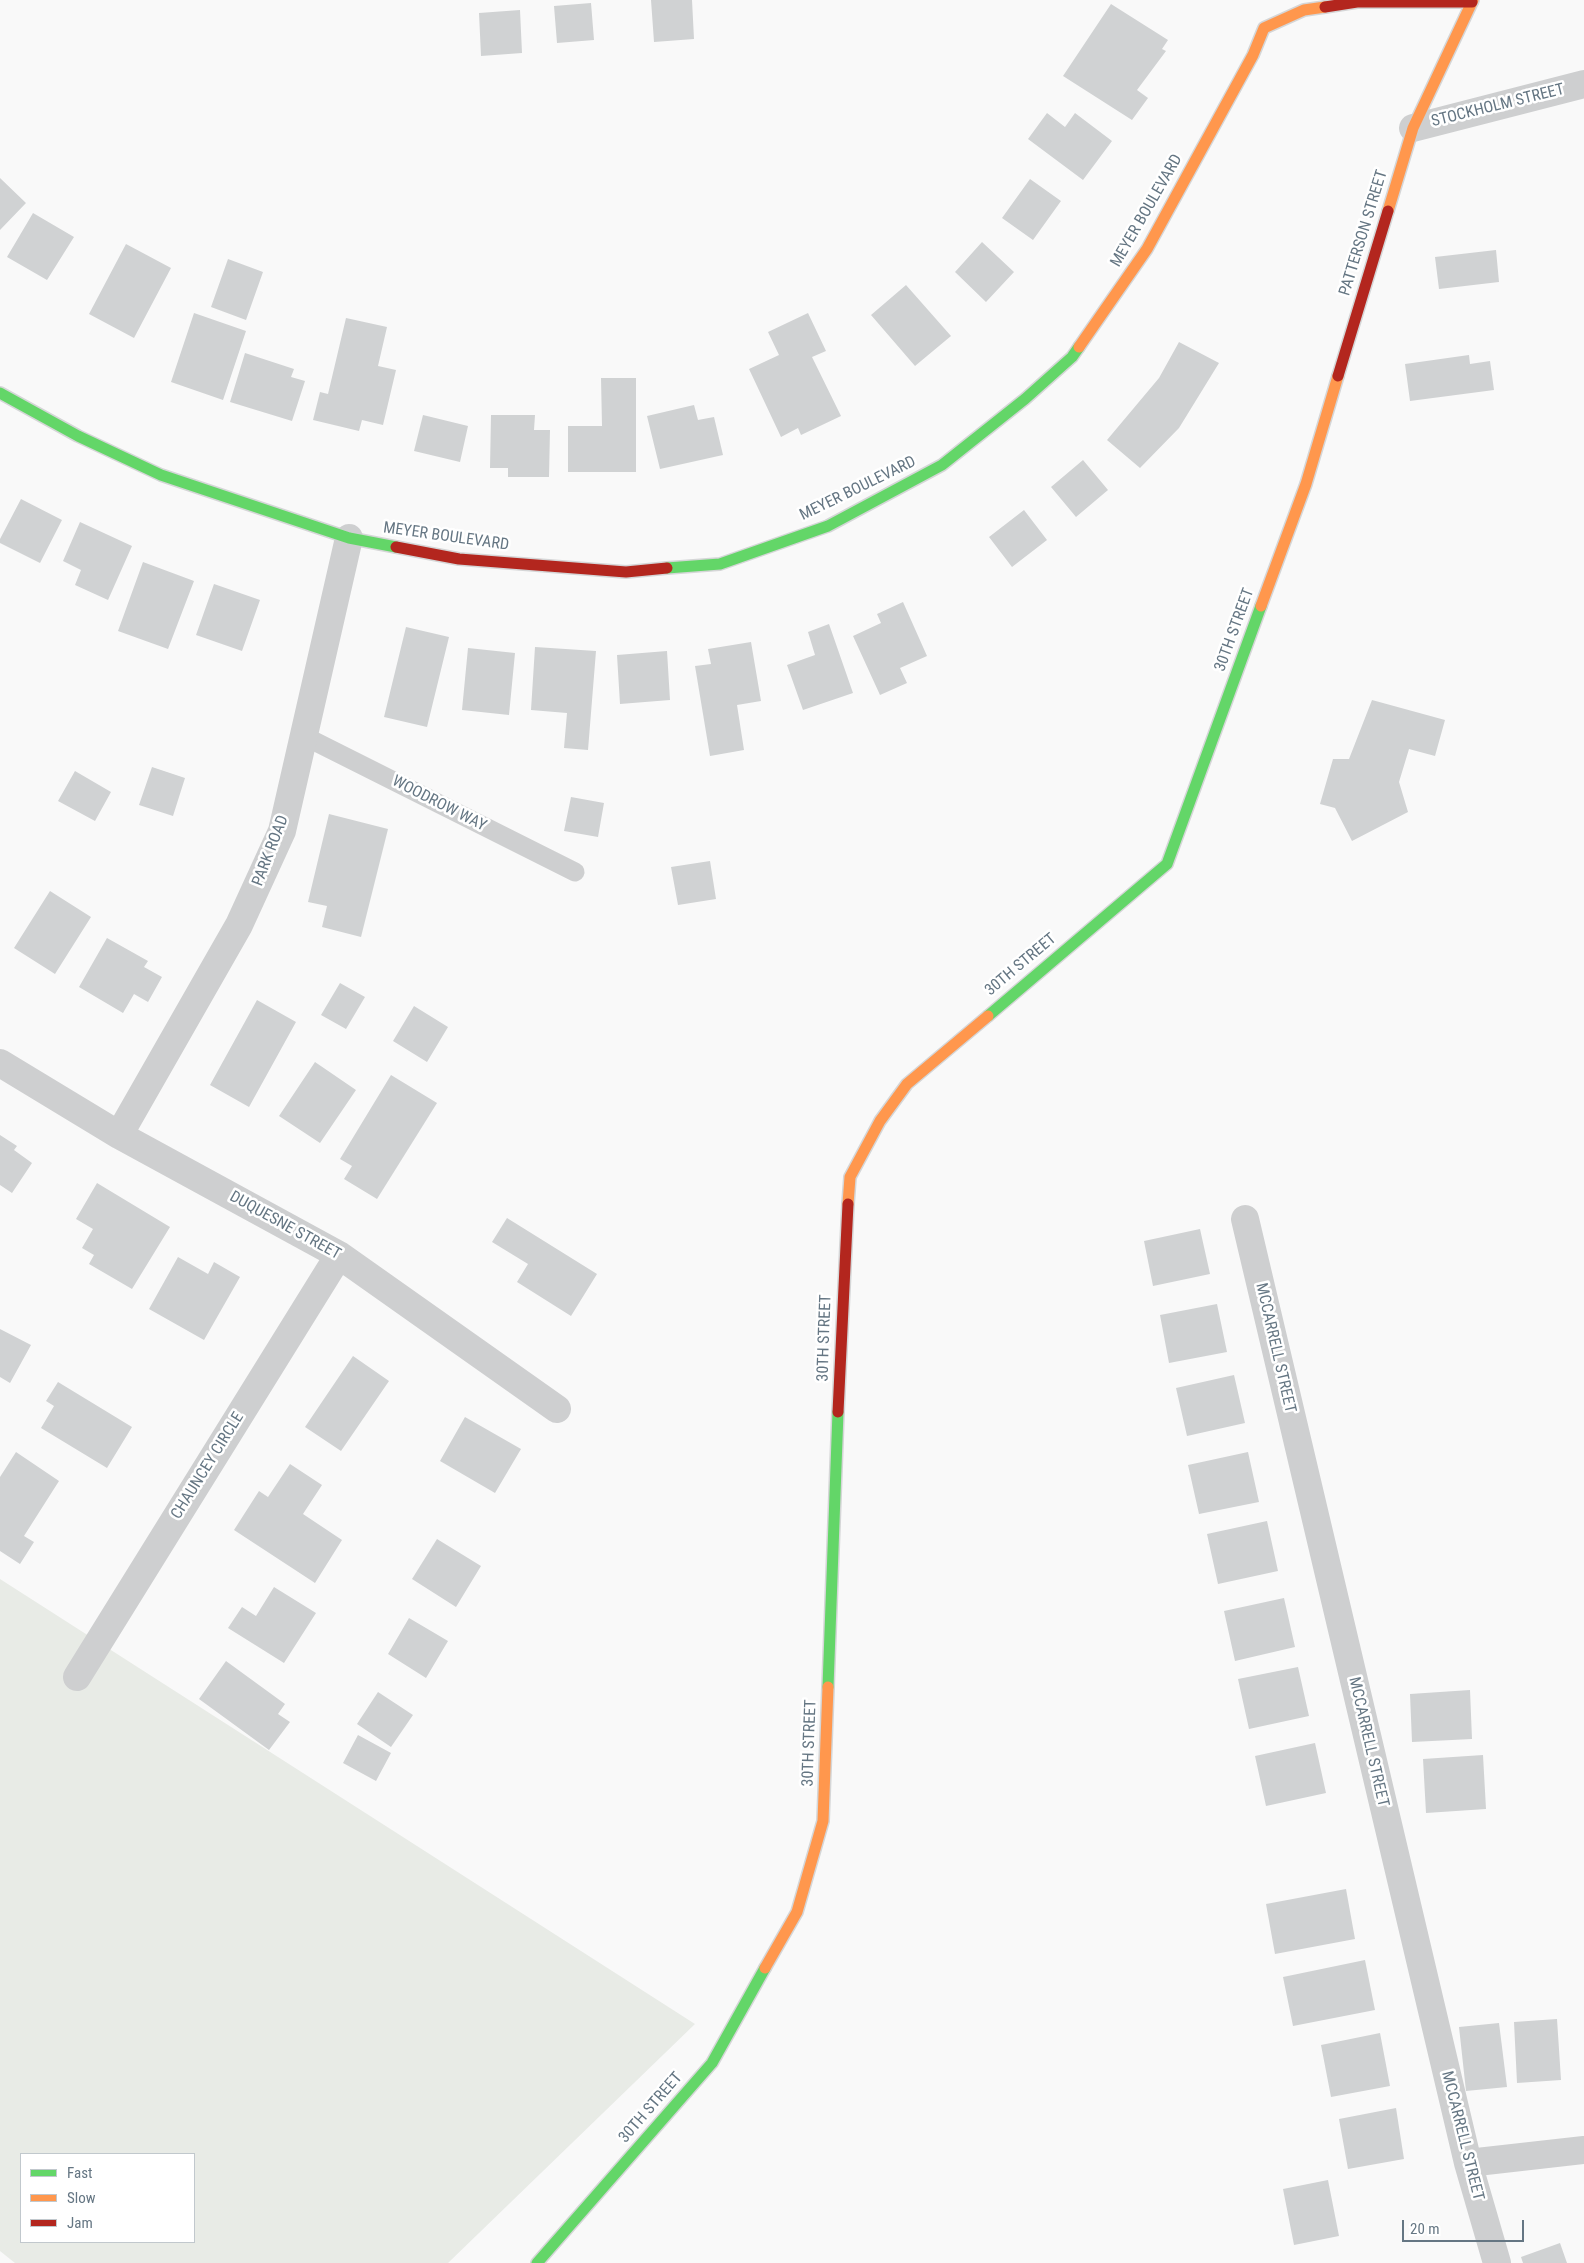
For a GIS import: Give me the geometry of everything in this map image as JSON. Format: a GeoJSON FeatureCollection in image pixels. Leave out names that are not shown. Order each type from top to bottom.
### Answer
{"type":"FeatureCollection","features":[{"type":"Feature","properties":{"kind":"street","name":"PATTERSON STREET"},"geometry":{"type":"LineString","coordinates":[[1306,484],[1413,128],[1473,1]]}},
{"type":"Feature","properties":{"kind":"street","name":"MEYER BOULEVARD"},"geometry":{"type":"LineString","coordinates":[[0,393],[78,436],[161,475],[350,538],[459,559],[626,572],[720,564],[828,526],[942,465],[1025,399],[1072,358],[1147,249],[1253,55],[1264,28],[1304,10],[1357,2],[1473,1]]}},
{"type":"Feature","properties":{"kind":"street","name":"STOCKHOLM STREET"},"geometry":{"type":"LineString","coordinates":[[1413,128],[1584,84]]}},
{"type":"Feature","properties":{"kind":"street","name":"30TH STREET"},"geometry":{"type":"LineString","coordinates":[[537,2263],[712,2063],[797,1912],[823,1821],[845,1240],[850,1177],[880,1121],[907,1084],[1166,864],[1306,484]]}},
{"type":"Feature","properties":{"kind":"street","name":"PARK ROAD"},"geometry":{"type":"LineString","coordinates":[[119,1135],[239,925],[282,831],[350,538]]}},
{"type":"Feature","properties":{"kind":"street","name":"DUQUESNE STREET"},"geometry":{"type":"LineString","coordinates":[[0,1063],[119,1135],[339,1255],[557,1410]]}},
{"type":"Feature","properties":{"kind":"street","name":"MCCARRELL STREET"},"geometry":{"type":"LineString","coordinates":[[1245,1219],[1468,2163],[1497,2263]]}},
{"type":"Feature","properties":{"kind":"street","name":"CHAUNCEY CIRCLE"},"geometry":{"type":"LineString","coordinates":[[77,1677],[339,1255]]}},
{"type":"Feature","properties":{"kind":"street"},"geometry":{"type":"LineString","coordinates":[[1468,2163],[1584,2150]]}},
{"type":"Feature","properties":{"kind":"lane","name":"WOODROW WAY"},"geometry":{"type":"LineString","coordinates":[[304,736],[575,872]]}},
{"type":"Feature","properties":{"kind":"shaded area"},"geometry":{"type":"Polygon","coordinates":[[[0,1579],[695,2024],[448,2263],[15,2263],[0,2251],[0,1579]]]}},
{"type":"Feature","properties":{"kind":"building"},"geometry":{"type":"Polygon","coordinates":[[[651,0],[692,0],[694,39],[654,42],[651,0]]]}},
{"type":"Feature","properties":{"kind":"building"},"geometry":{"type":"Polygon","coordinates":[[[591,3],[594,40],[557,43],[554,6],[591,3]]]}},
{"type":"Feature","properties":{"kind":"building"},"geometry":{"type":"Polygon","coordinates":[[[1111,4],[1168,40],[1162,49],[1166,51],[1137,90],[1148,98],[1132,120],[1063,76],[1111,4]]]}},
{"type":"Feature","properties":{"kind":"building"},"geometry":{"type":"Polygon","coordinates":[[[520,10],[522,53],[481,56],[479,13],[520,10]]]}},
{"type":"Feature","properties":{"kind":"building"},"geometry":{"type":"Polygon","coordinates":[[[1047,113],[1065,127],[1075,113],[1112,141],[1083,180],[1028,139],[1047,113]]]}},
{"type":"Feature","properties":{"kind":"building"},"geometry":{"type":"Polygon","coordinates":[[[0,178],[26,203],[0,230],[0,178]]]}},
{"type":"Feature","properties":{"kind":"building"},"geometry":{"type":"Polygon","coordinates":[[[1030,179],[1061,201],[1033,240],[1002,218],[1030,179]]]}},
{"type":"Feature","properties":{"kind":"building"},"geometry":{"type":"Polygon","coordinates":[[[33,213],[74,237],[47,280],[7,257],[33,213]]]}},
{"type":"Feature","properties":{"kind":"building"},"geometry":{"type":"Polygon","coordinates":[[[982,242],[1014,272],[986,302],[955,272],[982,242]]]}},
{"type":"Feature","properties":{"kind":"building"},"geometry":{"type":"Polygon","coordinates":[[[126,244],[171,268],[134,338],[89,314],[126,244]]]}},
{"type":"Feature","properties":{"kind":"building"},"geometry":{"type":"Polygon","coordinates":[[[1496,250],[1499,282],[1439,289],[1435,257],[1496,250]]]}},
{"type":"Feature","properties":{"kind":"building"},"geometry":{"type":"Polygon","coordinates":[[[228,259],[263,272],[246,320],[211,307],[228,259]]]}},
{"type":"Feature","properties":{"kind":"building"},"geometry":{"type":"Polygon","coordinates":[[[906,285],[951,336],[915,366],[871,315],[906,285]]]}},
{"type":"Feature","properties":{"kind":"building"},"geometry":{"type":"Polygon","coordinates":[[[194,313],[246,331],[223,400],[171,382],[194,313]]]}},
{"type":"Feature","properties":{"kind":"building"},"geometry":{"type":"Polygon","coordinates":[[[808,313],[826,351],[812,357],[841,416],[801,435],[798,428],[781,437],[749,369],[779,355],[768,332],[808,313]]]}},
{"type":"Feature","properties":{"kind":"building"},"geometry":{"type":"Polygon","coordinates":[[[346,318],[387,327],[378,366],[396,370],[383,425],[362,420],[359,431],[313,420],[320,392],[328,394],[346,318]]]}},
{"type":"Feature","properties":{"kind":"building"},"geometry":{"type":"Polygon","coordinates":[[[1179,342],[1219,363],[1179,428],[1140,468],[1107,440],[1159,378],[1179,342]]]}},
{"type":"Feature","properties":{"kind":"building"},"geometry":{"type":"Polygon","coordinates":[[[245,353],[294,369],[291,377],[305,381],[292,421],[230,402],[245,353]]]}},
{"type":"Feature","properties":{"kind":"building"},"geometry":{"type":"Polygon","coordinates":[[[1469,355],[1470,364],[1490,361],[1494,390],[1410,401],[1405,364],[1469,355]]]}},
{"type":"Feature","properties":{"kind":"building"},"geometry":{"type":"Polygon","coordinates":[[[601,378],[636,378],[636,472],[568,472],[568,426],[602,426],[601,378]]]}},
{"type":"Feature","properties":{"kind":"building"},"geometry":{"type":"Polygon","coordinates":[[[694,405],[698,420],[714,417],[723,455],[660,469],[647,416],[694,405]]]}},
{"type":"Feature","properties":{"kind":"building"},"geometry":{"type":"Polygon","coordinates":[[[423,415],[468,426],[460,462],[414,451],[423,415]]]}},
{"type":"Feature","properties":{"kind":"building"},"geometry":{"type":"Polygon","coordinates":[[[491,415],[535,415],[534,430],[550,430],[549,477],[508,477],[508,468],[490,468],[491,415]]]}},
{"type":"Feature","properties":{"kind":"building"},"geometry":{"type":"Polygon","coordinates":[[[1083,460],[1108,490],[1076,517],[1051,487],[1083,460]]]}},
{"type":"Feature","properties":{"kind":"building"},"geometry":{"type":"Polygon","coordinates":[[[21,499],[62,520],[40,563],[0,543],[0,539],[21,499]]]}},
{"type":"Feature","properties":{"kind":"building"},"geometry":{"type":"Polygon","coordinates":[[[1024,510],[1047,540],[1012,567],[989,537],[1024,510]]]}},
{"type":"Feature","properties":{"kind":"building"},"geometry":{"type":"Polygon","coordinates":[[[80,522],[132,546],[108,600],[75,585],[81,570],[63,561],[80,522]]]}},
{"type":"Feature","properties":{"kind":"building"},"geometry":{"type":"Polygon","coordinates":[[[143,562],[194,581],[168,649],[118,631],[143,562]]]}},
{"type":"Feature","properties":{"kind":"building"},"geometry":{"type":"Polygon","coordinates":[[[214,584],[260,600],[242,651],[196,635],[214,584]]]}},
{"type":"Feature","properties":{"kind":"building"},"geometry":{"type":"Polygon","coordinates":[[[903,602],[927,656],[900,668],[907,683],[880,695],[853,636],[881,623],[877,614],[903,602]]]}},
{"type":"Feature","properties":{"kind":"building"},"geometry":{"type":"Polygon","coordinates":[[[829,624],[853,693],[803,710],[787,665],[815,655],[808,632],[829,624]]]}},
{"type":"Feature","properties":{"kind":"building"},"geometry":{"type":"Polygon","coordinates":[[[406,627],[449,637],[427,727],[384,717],[406,627]]]}},
{"type":"Feature","properties":{"kind":"building"},"geometry":{"type":"Polygon","coordinates":[[[751,642],[761,701],[737,705],[744,750],[710,756],[695,666],[711,664],[708,649],[751,642]]]}},
{"type":"Feature","properties":{"kind":"building"},"geometry":{"type":"Polygon","coordinates":[[[535,647],[596,651],[588,750],[564,748],[567,713],[531,710],[535,647]]]}},
{"type":"Feature","properties":{"kind":"building"},"geometry":{"type":"Polygon","coordinates":[[[468,648],[515,653],[509,715],[462,710],[468,648]]]}},
{"type":"Feature","properties":{"kind":"building"},"geometry":{"type":"Polygon","coordinates":[[[667,651],[670,700],[620,704],[617,655],[667,651]]]}},
{"type":"Feature","properties":{"kind":"building"},"geometry":{"type":"Polygon","coordinates":[[[1372,700],[1445,720],[1435,756],[1409,749],[1399,782],[1408,812],[1352,841],[1335,808],[1320,804],[1333,759],[1349,759],[1372,700]]]}},
{"type":"Feature","properties":{"kind":"building"},"geometry":{"type":"Polygon","coordinates":[[[152,767],[185,778],[173,816],[139,805],[152,767]]]}},
{"type":"Feature","properties":{"kind":"building"},"geometry":{"type":"Polygon","coordinates":[[[75,771],[111,792],[95,821],[58,801],[75,771]]]}},
{"type":"Feature","properties":{"kind":"building"},"geometry":{"type":"Polygon","coordinates":[[[571,797],[604,803],[598,837],[564,831],[571,797]]]}},
{"type":"Feature","properties":{"kind":"building"},"geometry":{"type":"Polygon","coordinates":[[[329,814],[388,829],[361,937],[322,927],[327,906],[308,902],[329,814]]]}},
{"type":"Feature","properties":{"kind":"building"},"geometry":{"type":"Polygon","coordinates":[[[710,861],[716,899],[678,905],[671,867],[710,861]]]}},
{"type":"Feature","properties":{"kind":"building"},"geometry":{"type":"Polygon","coordinates":[[[50,891],[91,917],[55,974],[14,948],[50,891]]]}},
{"type":"Feature","properties":{"kind":"building"},"geometry":{"type":"Polygon","coordinates":[[[107,938],[148,961],[144,967],[162,977],[148,1002],[134,994],[123,1013],[79,987],[107,938]]]}},
{"type":"Feature","properties":{"kind":"building"},"geometry":{"type":"Polygon","coordinates":[[[340,983],[365,997],[346,1029],[321,1015],[340,983]]]}},
{"type":"Feature","properties":{"kind":"building"},"geometry":{"type":"Polygon","coordinates":[[[257,1000],[296,1022],[249,1107],[210,1085],[257,1000]]]}},
{"type":"Feature","properties":{"kind":"building"},"geometry":{"type":"Polygon","coordinates":[[[414,1006],[448,1027],[427,1062],[393,1041],[414,1006]]]}},
{"type":"Feature","properties":{"kind":"building"},"geometry":{"type":"Polygon","coordinates":[[[315,1062],[356,1090],[320,1143],[279,1116],[315,1062]]]}},
{"type":"Feature","properties":{"kind":"building"},"geometry":{"type":"Polygon","coordinates":[[[391,1075],[437,1103],[377,1199],[344,1179],[352,1166],[340,1159],[391,1075]]]}},
{"type":"Feature","properties":{"kind":"building"},"geometry":{"type":"Polygon","coordinates":[[[0,1135],[17,1146],[14,1150],[32,1163],[12,1193],[0,1185],[0,1135]]]}},
{"type":"Feature","properties":{"kind":"building"},"geometry":{"type":"Polygon","coordinates":[[[97,1183],[170,1227],[132,1289],[89,1264],[94,1255],[82,1248],[93,1229],[76,1219],[97,1183]]]}},
{"type":"Feature","properties":{"kind":"building"},"geometry":{"type":"Polygon","coordinates":[[[507,1218],[597,1274],[571,1316],[517,1282],[528,1264],[492,1242],[507,1218]]]}},
{"type":"Feature","properties":{"kind":"building"},"geometry":{"type":"Polygon","coordinates":[[[1200,1229],[1210,1274],[1153,1286],[1144,1241],[1200,1229]]]}},
{"type":"Feature","properties":{"kind":"building"},"geometry":{"type":"Polygon","coordinates":[[[178,1257],[208,1274],[214,1262],[240,1277],[204,1340],[149,1309],[178,1257]]]}},
{"type":"Feature","properties":{"kind":"building"},"geometry":{"type":"Polygon","coordinates":[[[1217,1304],[1227,1352],[1169,1363],[1160,1315],[1217,1304]]]}},
{"type":"Feature","properties":{"kind":"building"},"geometry":{"type":"Polygon","coordinates":[[[0,1329],[31,1345],[10,1383],[0,1377],[0,1329]]]}},
{"type":"Feature","properties":{"kind":"building"},"geometry":{"type":"Polygon","coordinates":[[[353,1356],[389,1381],[341,1451],[305,1427],[353,1356]]]}},
{"type":"Feature","properties":{"kind":"building"},"geometry":{"type":"Polygon","coordinates":[[[1234,1375],[1245,1423],[1187,1436],[1176,1388],[1234,1375]]]}},
{"type":"Feature","properties":{"kind":"building"},"geometry":{"type":"Polygon","coordinates":[[[58,1382],[132,1427],[107,1468],[41,1428],[54,1406],[46,1401],[58,1382]]]}},
{"type":"Feature","properties":{"kind":"building"},"geometry":{"type":"Polygon","coordinates":[[[465,1417],[521,1449],[495,1493],[440,1461],[465,1417]]]}},
{"type":"Feature","properties":{"kind":"building"},"geometry":{"type":"Polygon","coordinates":[[[16,1452],[59,1481],[24,1536],[34,1542],[20,1564],[0,1551],[0,1477],[16,1452]]]}},
{"type":"Feature","properties":{"kind":"building"},"geometry":{"type":"Polygon","coordinates":[[[1248,1452],[1259,1502],[1199,1514],[1188,1465],[1248,1452]]]}},
{"type":"Feature","properties":{"kind":"building"},"geometry":{"type":"Polygon","coordinates":[[[290,1464],[322,1485],[303,1514],[342,1540],[315,1583],[234,1530],[259,1491],[268,1497],[290,1464]]]}},
{"type":"Feature","properties":{"kind":"building"},"geometry":{"type":"Polygon","coordinates":[[[1267,1521],[1278,1571],[1218,1584],[1207,1534],[1267,1521]]]}},
{"type":"Feature","properties":{"kind":"building"},"geometry":{"type":"Polygon","coordinates":[[[437,1539],[481,1566],[456,1607],[412,1579],[437,1539]]]}},
{"type":"Feature","properties":{"kind":"building"},"geometry":{"type":"Polygon","coordinates":[[[274,1587],[316,1613],[284,1663],[228,1628],[242,1607],[256,1616],[274,1587]]]}},
{"type":"Feature","properties":{"kind":"building"},"geometry":{"type":"Polygon","coordinates":[[[1284,1598],[1295,1647],[1235,1661],[1224,1611],[1284,1598]]]}},
{"type":"Feature","properties":{"kind":"building"},"geometry":{"type":"Polygon","coordinates":[[[409,1618],[448,1641],[426,1678],[388,1654],[409,1618]]]}},
{"type":"Feature","properties":{"kind":"building"},"geometry":{"type":"Polygon","coordinates":[[[226,1661],[285,1704],[278,1714],[290,1722],[269,1750],[199,1699],[226,1661]]]}},
{"type":"Feature","properties":{"kind":"building"},"geometry":{"type":"Polygon","coordinates":[[[1298,1667],[1309,1716],[1249,1729],[1238,1679],[1298,1667]]]}},
{"type":"Feature","properties":{"kind":"building"},"geometry":{"type":"Polygon","coordinates":[[[1470,1690],[1472,1739],[1412,1742],[1410,1694],[1470,1690]]]}},
{"type":"Feature","properties":{"kind":"building"},"geometry":{"type":"Polygon","coordinates":[[[378,1692],[413,1715],[391,1747],[357,1724],[378,1692]]]}},
{"type":"Feature","properties":{"kind":"building"},"geometry":{"type":"Polygon","coordinates":[[[358,1735],[391,1753],[376,1781],[343,1763],[358,1735]]]}},
{"type":"Feature","properties":{"kind":"building"},"geometry":{"type":"Polygon","coordinates":[[[1315,1743],[1326,1793],[1266,1806],[1255,1756],[1315,1743]]]}},
{"type":"Feature","properties":{"kind":"building"},"geometry":{"type":"Polygon","coordinates":[[[1483,1755],[1486,1809],[1426,1813],[1423,1759],[1483,1755]]]}},
{"type":"Feature","properties":{"kind":"building"},"geometry":{"type":"Polygon","coordinates":[[[1346,1889],[1355,1939],[1275,1954],[1266,1904],[1346,1889]]]}},
{"type":"Feature","properties":{"kind":"building"},"geometry":{"type":"Polygon","coordinates":[[[1365,1960],[1375,2010],[1293,2026],[1283,1977],[1365,1960]]]}},
{"type":"Feature","properties":{"kind":"building"},"geometry":{"type":"Polygon","coordinates":[[[1557,2019],[1561,2080],[1517,2083],[1514,2022],[1557,2019]]]}},
{"type":"Feature","properties":{"kind":"building"},"geometry":{"type":"Polygon","coordinates":[[[1499,2023],[1507,2087],[1466,2091],[1459,2027],[1499,2023]]]}},
{"type":"Feature","properties":{"kind":"building"},"geometry":{"type":"Polygon","coordinates":[[[1380,2033],[1390,2086],[1331,2097],[1321,2045],[1380,2033]]]}},
{"type":"Feature","properties":{"kind":"building"},"geometry":{"type":"Polygon","coordinates":[[[1396,2108],[1404,2159],[1348,2169],[1339,2119],[1396,2108]]]}},
{"type":"Feature","properties":{"kind":"building"},"geometry":{"type":"Polygon","coordinates":[[[1328,2180],[1339,2236],[1294,2245],[1283,2189],[1328,2180]]]}},
{"type":"Feature","properties":{"kind":"building"},"geometry":{"type":"Polygon","coordinates":[[[1560,2243],[1567,2263],[1523,2263],[1521,2257],[1560,2243]]]}},
{"type":"Feature","properties":{"kind":"traffic: fast"},"geometry":{"type":"LineString","coordinates":[[667,568],[720,564],[828,526],[942,465],[1025,399],[1072,357],[1079,347]]}},
{"type":"Feature","properties":{"kind":"traffic: fast"},"geometry":{"type":"LineString","coordinates":[[0,393],[78,436],[161,475],[349,538],[396,547]]}},
{"type":"Feature","properties":{"kind":"traffic: fast"},"geometry":{"type":"LineString","coordinates":[[988,1016],[1167,864],[1261,606]]}},
{"type":"Feature","properties":{"kind":"traffic: fast"},"geometry":{"type":"LineString","coordinates":[[828,1687],[838,1412]]}},
{"type":"Feature","properties":{"kind":"traffic: fast"},"geometry":{"type":"LineString","coordinates":[[537,2263],[712,2063],[765,1968]]}},
{"type":"Feature","properties":{"kind":"traffic: slow"},"geometry":{"type":"LineString","coordinates":[[1388,211],[1413,128],[1473,0]]}},
{"type":"Feature","properties":{"kind":"traffic: slow"},"geometry":{"type":"LineString","coordinates":[[1079,347],[1147,249],[1253,55],[1264,28],[1304,10],[1325,7]]}},
{"type":"Feature","properties":{"kind":"traffic: slow"},"geometry":{"type":"LineString","coordinates":[[1261,606],[1306,484],[1338,376]]}},
{"type":"Feature","properties":{"kind":"traffic: slow"},"geometry":{"type":"LineString","coordinates":[[848,1204],[850,1177],[880,1121],[907,1084],[988,1016]]}},
{"type":"Feature","properties":{"kind":"traffic: slow"},"geometry":{"type":"LineString","coordinates":[[765,1968],[797,1912],[823,1821],[828,1687]]}},
{"type":"Feature","properties":{"kind":"traffic: jam"},"geometry":{"type":"LineString","coordinates":[[1325,7],[1357,2],[1472,2]]}},
{"type":"Feature","properties":{"kind":"traffic: jam"},"geometry":{"type":"LineString","coordinates":[[1338,376],[1388,211]]}},
{"type":"Feature","properties":{"kind":"traffic: jam"},"geometry":{"type":"LineString","coordinates":[[396,547],[459,559],[626,572],[667,568]]}},
{"type":"Feature","properties":{"kind":"traffic: jam"},"geometry":{"type":"LineString","coordinates":[[838,1412],[848,1204]]}}]}
